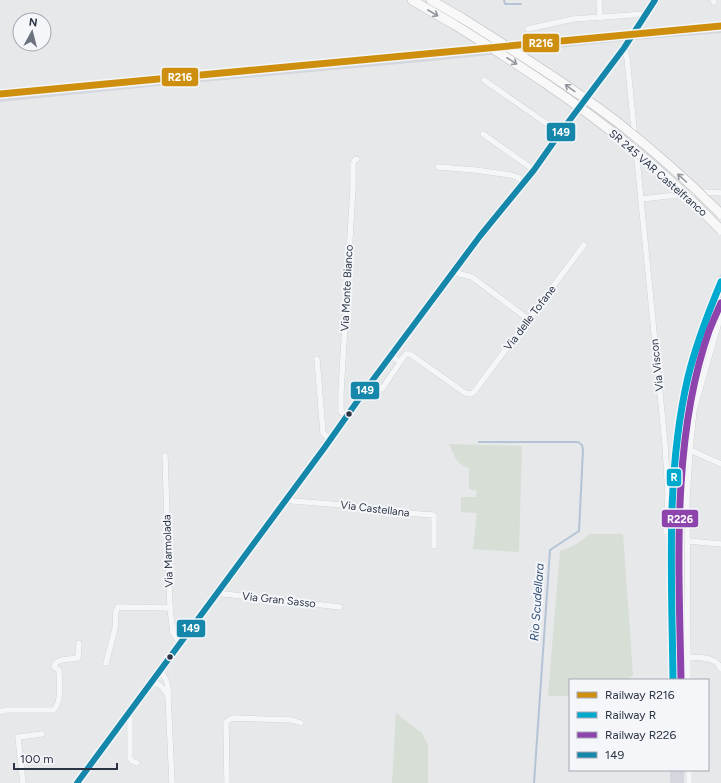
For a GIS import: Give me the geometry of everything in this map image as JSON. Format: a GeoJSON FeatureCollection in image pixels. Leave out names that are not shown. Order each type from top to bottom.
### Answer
{"type":"FeatureCollection","features":[{"type":"Feature","properties":{"kind":"highway","name":"SR 245 VAR Castelfranco"},"geometry":{"type":"LineString","coordinates":[[412,0],[455,25],[551,87],[606,127],[656,169],[721,230]]}},
{"type":"Feature","properties":{"kind":"highway","name":"SR 245 VAR Castelfranco"},"geometry":{"type":"LineString","coordinates":[[431,0],[462,18],[560,81],[617,122],[685,180],[721,214]]}},
{"type":"Feature","properties":{"kind":"street"},"geometry":{"type":"LineString","coordinates":[[599,0],[600,18]]}},
{"type":"Feature","properties":{"kind":"street"},"geometry":{"type":"LineString","coordinates":[[77,783],[454,270],[534,170],[624,48],[655,0]]}},
{"type":"Feature","properties":{"kind":"street"},"geometry":{"type":"LineString","coordinates":[[528,29],[574,19],[646,14]]}},
{"type":"Feature","properties":{"kind":"street","name":"Via Viscon"},"geometry":{"type":"LineString","coordinates":[[624,48],[627,58],[665,444],[667,483],[666,532]]}},
{"type":"Feature","properties":{"kind":"street"},"geometry":{"type":"LineString","coordinates":[[484,80],[560,133]]}},
{"type":"Feature","properties":{"kind":"street"},"geometry":{"type":"LineString","coordinates":[[483,134],[534,170]]}},
{"type":"Feature","properties":{"kind":"street","name":"Via Monte Bianco"},"geometry":{"type":"LineString","coordinates":[[347,416],[341,409],[341,392],[353,195],[353,163],[357,159]]}},
{"type":"Feature","properties":{"kind":"street"},"geometry":{"type":"LineString","coordinates":[[438,167],[511,175],[517,176],[524,181]]}},
{"type":"Feature","properties":{"kind":"street"},"geometry":{"type":"LineString","coordinates":[[641,199],[704,192],[721,193]]}},
{"type":"Feature","properties":{"kind":"street","name":"Via delle Tofane"},"geometry":{"type":"LineString","coordinates":[[401,361],[406,354],[410,354],[465,393],[472,394],[476,391],[528,319],[584,246]]}},
{"type":"Feature","properties":{"kind":"street"},"geometry":{"type":"LineString","coordinates":[[454,270],[460,274],[472,277],[528,319]]}},
{"type":"Feature","properties":{"kind":"street"},"geometry":{"type":"LineString","coordinates":[[688,679],[687,500],[690,450],[694,410],[721,315]]}},
{"type":"Feature","properties":{"kind":"street"},"geometry":{"type":"LineString","coordinates":[[371,382],[382,389],[401,361],[398,361],[391,356]]}},
{"type":"Feature","properties":{"kind":"street"},"geometry":{"type":"LineString","coordinates":[[318,359],[323,433],[330,440]]}},
{"type":"Feature","properties":{"kind":"street"},"geometry":{"type":"LineString","coordinates":[[690,450],[721,464]]}},
{"type":"Feature","properties":{"kind":"street","name":"Via Marmolada"},"geometry":{"type":"LineString","coordinates":[[165,456],[170,608],[173,633],[180,643]]}},
{"type":"Feature","properties":{"kind":"street","name":"Via Castellana"},"geometry":{"type":"LineString","coordinates":[[286,500],[367,507],[377,511],[434,516],[434,546]]}},
{"type":"Feature","properties":{"kind":"street"},"geometry":{"type":"LineString","coordinates":[[688,541],[721,544]]}},
{"type":"Feature","properties":{"kind":"street","name":"Via Gran Sasso"},"geometry":{"type":"LineString","coordinates":[[218,592],[224,594],[340,607]]}},
{"type":"Feature","properties":{"kind":"street"},"geometry":{"type":"LineString","coordinates":[[106,663],[115,629],[116,611],[118,607],[170,608]]}},
{"type":"Feature","properties":{"kind":"street"},"geometry":{"type":"LineString","coordinates":[[0,712],[6,710],[53,710],[56,707],[59,697],[59,670],[54,666],[54,663],[58,660],[78,658],[78,643]]}},
{"type":"Feature","properties":{"kind":"street"},"geometry":{"type":"LineString","coordinates":[[688,657],[707,658],[715,661],[720,665],[721,669]]}},
{"type":"Feature","properties":{"kind":"street"},"geometry":{"type":"LineString","coordinates":[[160,670],[169,684],[168,696],[172,783]]}},
{"type":"Feature","properties":{"kind":"street"},"geometry":{"type":"LineString","coordinates":[[150,684],[154,683],[160,685],[168,696]]}},
{"type":"Feature","properties":{"kind":"street"},"geometry":{"type":"LineString","coordinates":[[129,714],[130,758],[136,763]]}},
{"type":"Feature","properties":{"kind":"street"},"geometry":{"type":"LineString","coordinates":[[227,783],[226,722],[229,719],[292,720],[301,723]]}},
{"type":"Feature","properties":{"kind":"street"},"geometry":{"type":"LineString","coordinates":[[23,783],[18,737],[42,734]]}},
{"type":"Feature","properties":{"kind":"street"},"geometry":{"type":"LineString","coordinates":[[689,771],[689,783]]}},
{"type":"Feature","properties":{"kind":"shaded area"},"geometry":{"type":"Polygon","coordinates":[[[721,24],[721,33],[635,40],[643,31],[721,24]]]}},
{"type":"Feature","properties":{"kind":"shaded area"},"geometry":{"type":"Polygon","coordinates":[[[629,33],[623,41],[432,61],[0,102],[0,91],[470,46],[629,33]]]}},
{"type":"Feature","properties":{"kind":"shaded area"},"geometry":{"type":"Polygon","coordinates":[[[721,273],[721,303],[712,324],[699,366],[690,408],[682,496],[681,547],[683,679],[670,679],[670,521],[676,417],[694,338],[709,298],[721,273]]]}},
{"type":"Feature","properties":{"kind":"shaded area"},"geometry":{"type":"Polygon","coordinates":[[[449,444],[522,446],[519,552],[473,549],[477,513],[461,512],[461,497],[476,497],[477,491],[469,489],[469,468],[465,467],[459,462],[449,444]]]}},
{"type":"Feature","properties":{"kind":"shaded area"},"geometry":{"type":"Polygon","coordinates":[[[589,534],[623,534],[633,675],[627,679],[569,679],[569,696],[548,696],[560,551],[572,546],[589,534]]]}},
{"type":"Feature","properties":{"kind":"shaded area"},"geometry":{"type":"Polygon","coordinates":[[[396,713],[422,733],[428,745],[428,783],[392,783],[396,713]]]}},
{"type":"Feature","properties":{"kind":"shaded area"},"geometry":{"type":"Polygon","coordinates":[[[670,771],[684,771],[684,783],[670,783],[670,771]]]}},
{"type":"Feature","properties":{"kind":"waterway","name":"Rio Scudellara"},"geometry":{"type":"LineString","coordinates":[[504,0],[505,4],[521,4]]}},
{"type":"Feature","properties":{"kind":"waterway","name":"Rio Scudellara"},"geometry":{"type":"LineString","coordinates":[[479,442],[578,442],[582,445],[583,450],[579,531],[550,550],[534,783]]}},
{"type":"Feature","properties":{"kind":"rail line","name":"R216"},"geometry":{"type":"LineString","coordinates":[[0,94],[721,26]]}},
{"type":"Feature","properties":{"kind":"rail line","name":"R"},"geometry":{"type":"LineString","coordinates":[[673,679],[671,566],[673,490],[676,452],[681,414],[691,365],[711,305],[721,282]]}},
{"type":"Feature","properties":{"kind":"rail line","name":"R226"},"geometry":{"type":"LineString","coordinates":[[681,679],[679,548],[683,459],[688,415],[697,372],[709,331],[721,303]]}},
{"type":"Feature","properties":{"kind":"transit line","name":"149"},"geometry":{"type":"LineString","coordinates":[[77,783],[480,236],[534,170],[624,48],[655,0]]}}]}
